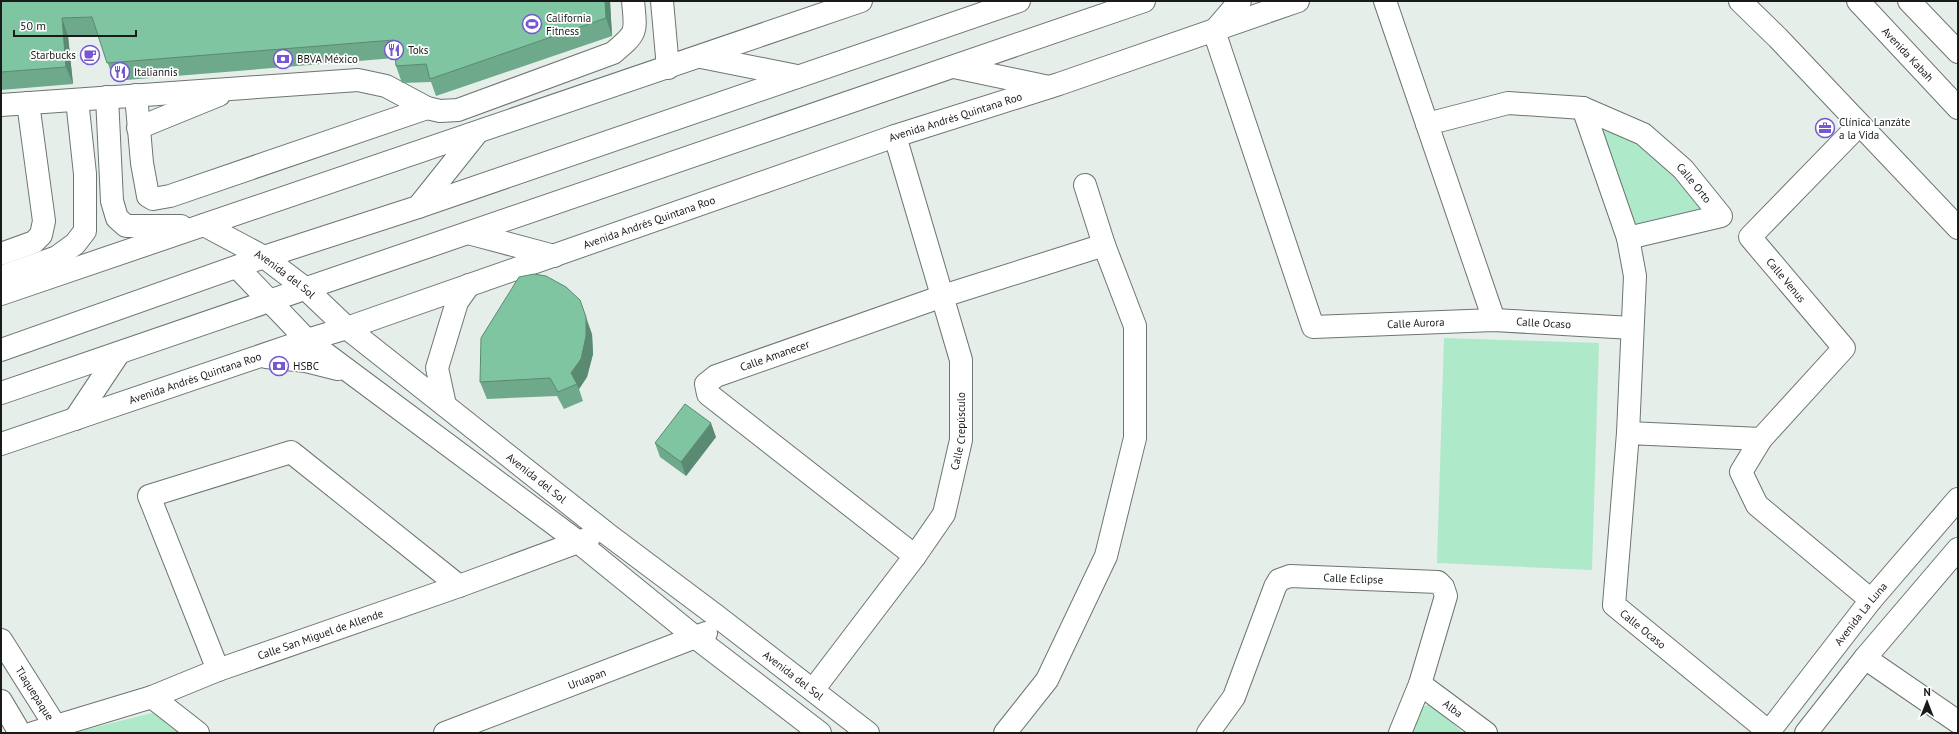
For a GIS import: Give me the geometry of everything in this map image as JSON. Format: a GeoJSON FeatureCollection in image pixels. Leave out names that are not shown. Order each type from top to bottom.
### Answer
{"type":"FeatureCollection","features":[{"type":"Feature","properties":{"kind":"street"},"geometry":{"type":"LineString","coordinates":[[1,105],[358,80],[386,86],[427,108],[440,111],[458,110],[613,53],[632,37],[635,24],[633,1]]}},
{"type":"Feature","properties":{"kind":"street"},"geometry":{"type":"LineString","coordinates":[[662,1],[668,68]]}},
{"type":"Feature","properties":{"kind":"street"},"geometry":{"type":"LineString","coordinates":[[1,294],[701,57],[861,1]]}},
{"type":"Feature","properties":{"kind":"street"},"geometry":{"type":"LineString","coordinates":[[1,350],[264,257],[418,207],[1019,1]]}},
{"type":"Feature","properties":{"kind":"street"},"geometry":{"type":"LineString","coordinates":[[1,393],[271,302],[1144,1]]}},
{"type":"Feature","properties":{"kind":"street"},"geometry":{"type":"LineString","coordinates":[[1214,30],[1240,1]]}},
{"type":"Feature","properties":{"kind":"street","name":"Avenida Andrés Quintana Roo"},"geometry":{"type":"LineString","coordinates":[[1,444],[307,340],[347,328],[895,136],[1049,87],[1298,1]]}},
{"type":"Feature","properties":{"kind":"street"},"geometry":{"type":"LineString","coordinates":[[1385,1],[1494,320]]}},
{"type":"Feature","properties":{"kind":"street"},"geometry":{"type":"LineString","coordinates":[[1732,1],[1778,38]]}},
{"type":"Feature","properties":{"kind":"street"},"geometry":{"type":"LineString","coordinates":[[1740,1],[1778,38],[1958,228]]}},
{"type":"Feature","properties":{"kind":"street","name":"Avenida Kabah"},"geometry":{"type":"LineString","coordinates":[[1858,1],[1958,108]]}},
{"type":"Feature","properties":{"kind":"street"},"geometry":{"type":"LineString","coordinates":[[1909,1],[1958,52]]}},
{"type":"Feature","properties":{"kind":"street","name":"Calle Aurora"},"geometry":{"type":"LineString","coordinates":[[1214,30],[1313,327],[1494,320]]}},
{"type":"Feature","properties":{"kind":"street"},"geometry":{"type":"LineString","coordinates":[[701,57],[799,77]]}},
{"type":"Feature","properties":{"kind":"street"},"geometry":{"type":"LineString","coordinates":[[953,66],[1049,87]]}},
{"type":"Feature","properties":{"kind":"street"},"geometry":{"type":"LineString","coordinates":[[138,128],[237,88]]}},
{"type":"Feature","properties":{"kind":"street"},"geometry":{"type":"LineString","coordinates":[[136,95],[138,128],[148,196],[153,199],[170,196],[427,108]]}},
{"type":"Feature","properties":{"kind":"street"},"geometry":{"type":"LineString","coordinates":[[107,97],[112,201],[117,218],[126,226],[145,227],[204,225]]}},
{"type":"Feature","properties":{"kind":"street"},"geometry":{"type":"LineString","coordinates":[[1,277],[57,257],[75,244],[85,231],[85,174],[77,100]]}},
{"type":"Feature","properties":{"kind":"street"},"geometry":{"type":"LineString","coordinates":[[1,254],[34,242],[41,235],[44,221],[28,103]]}},
{"type":"Feature","properties":{"kind":"street","name":"Calle Orto"},"geometry":{"type":"LineString","coordinates":[[1427,124],[1508,103],[1583,108],[1643,134],[1684,169],[1721,216],[1628,238]]}},
{"type":"Feature","properties":{"kind":"street"},"geometry":{"type":"LineString","coordinates":[[1583,108],[1628,238],[1635,276],[1632,328]]}},
{"type":"Feature","properties":{"kind":"street","name":"Calle Venus"},"geometry":{"type":"LineString","coordinates":[[1761,439],[1844,348],[1750,237],[1860,126]]}},
{"type":"Feature","properties":{"kind":"street"},"geometry":{"type":"LineString","coordinates":[[418,207],[477,133]]}},
{"type":"Feature","properties":{"kind":"street","name":"Calle Crepúsculo"},"geometry":{"type":"LineString","coordinates":[[813,690],[915,556],[944,514],[961,440],[961,360],[895,136]]}},
{"type":"Feature","properties":{"kind":"street"},"geometry":{"type":"LineString","coordinates":[[1005,733],[1046,680],[1106,556],[1135,438],[1135,326],[1104,245],[1085,184]]}},
{"type":"Feature","properties":{"kind":"street","name":"Avenida del Sol"},"geometry":{"type":"LineString","coordinates":[[204,225],[264,257],[306,289],[347,328],[606,533],[730,626],[868,733]]}},
{"type":"Feature","properties":{"kind":"street"},"geometry":{"type":"LineString","coordinates":[[468,233],[554,256]]}},
{"type":"Feature","properties":{"kind":"street","name":"Calle Amanecer"},"geometry":{"type":"LineString","coordinates":[[915,556],[708,394],[706,384],[716,376],[943,296],[1104,245]]}},
{"type":"Feature","properties":{"kind":"street","name":"Avenida del Sol"},"geometry":{"type":"LineString","coordinates":[[237,267],[307,340],[349,373],[577,542],[695,637],[820,733]]}},
{"type":"Feature","properties":{"kind":"street"},"geometry":{"type":"LineString","coordinates":[[444,405],[437,368],[457,302],[469,285]]}},
{"type":"Feature","properties":{"kind":"street","name":"Calle Ocaso"},"geometry":{"type":"LineString","coordinates":[[1494,320],[1632,328],[1628,433],[1614,605],[1768,733]]}},
{"type":"Feature","properties":{"kind":"street"},"geometry":{"type":"LineString","coordinates":[[75,419],[119,353]]}},
{"type":"Feature","properties":{"kind":"street"},"geometry":{"type":"LineString","coordinates":[[257,357],[306,361],[349,373]]}},
{"type":"Feature","properties":{"kind":"street"},"geometry":{"type":"LineString","coordinates":[[1628,433],[1761,439],[1741,472],[1757,505],[1871,600]]}},
{"type":"Feature","properties":{"kind":"street"},"geometry":{"type":"LineString","coordinates":[[218,670],[149,496],[291,452],[459,586]]}},
{"type":"Feature","properties":{"kind":"street","name":"Avenida La Luna"},"geometry":{"type":"LineString","coordinates":[[1768,733],[1871,600],[1958,499]]}},
{"type":"Feature","properties":{"kind":"street","name":"Calle San Miguel de Allende"},"geometry":{"type":"LineString","coordinates":[[33,733],[152,697],[218,670],[606,533]]}},
{"type":"Feature","properties":{"kind":"street"},"geometry":{"type":"LineString","coordinates":[[1806,733],[1865,658],[1958,549]]}},
{"type":"Feature","properties":{"kind":"street","name":"Calle Eclipse"},"geometry":{"type":"LineString","coordinates":[[1208,733],[1234,697],[1275,587],[1280,580],[1290,576],[1438,582],[1443,587],[1446,596],[1420,684],[1400,733]]}},
{"type":"Feature","properties":{"kind":"street","name":"Uruapan"},"geometry":{"type":"LineString","coordinates":[[445,733],[695,637],[730,626]]}},
{"type":"Feature","properties":{"kind":"street","name":"Tlaquepaque"},"geometry":{"type":"LineString","coordinates":[[1,640],[56,727]]}},
{"type":"Feature","properties":{"kind":"street"},"geometry":{"type":"LineString","coordinates":[[1865,658],[1958,722]]}},
{"type":"Feature","properties":{"kind":"street","name":"Alba"},"geometry":{"type":"LineString","coordinates":[[1420,684],[1486,733]]}},
{"type":"Feature","properties":{"kind":"street"},"geometry":{"type":"LineString","coordinates":[[152,697],[198,733]]}},
{"type":"Feature","properties":{"kind":"street"},"geometry":{"type":"LineString","coordinates":[[1,701],[20,733]]}},
{"type":"Feature","properties":{"kind":"green space"},"geometry":{"type":"Polygon","coordinates":[[[1601,130],[1632,138],[1672,169],[1707,207],[1635,224],[1601,130]]]}},
{"type":"Feature","properties":{"kind":"green space"},"geometry":{"type":"Polygon","coordinates":[[[1444,338],[1599,343],[1592,570],[1437,563],[1444,338]]]}},
{"type":"Feature","properties":{"kind":"green space"},"geometry":{"type":"Polygon","coordinates":[[[1431,703],[1463,733],[1408,733],[1423,707],[1431,703]]]}},
{"type":"Feature","properties":{"kind":"green space"},"geometry":{"type":"Polygon","coordinates":[[[164,710],[190,733],[72,733],[164,710]]]}},
{"type":"Feature","properties":{"kind":"building"},"geometry":{"type":"Polygon","coordinates":[[[1,1],[605,1],[606,18],[430,79],[426,64],[396,66],[394,40],[107,63],[92,17],[62,18],[66,67],[1,72],[1,1]]]}},
{"type":"Feature","properties":{"kind":"building"},"geometry":{"type":"Polygon","coordinates":[[[534,274],[546,276],[566,287],[580,300],[586,317],[586,336],[581,359],[571,373],[577,384],[558,392],[550,378],[480,382],[481,338],[519,277],[534,274]]]}},
{"type":"Feature","properties":{"kind":"building"},"geometry":{"type":"Polygon","coordinates":[[[685,404],[711,423],[681,462],[655,443],[685,404]]]}},
{"type":"Feature","properties":{"kind":"place","name":"California Fitness"},"geometry":{"type":"Point","coordinates":[532,24]}},
{"type":"Feature","properties":{"kind":"place","name":"Toks"},"geometry":{"type":"Point","coordinates":[394,50]}},
{"type":"Feature","properties":{"kind":"place","name":"Starbucks"},"geometry":{"type":"Point","coordinates":[90,55]}},
{"type":"Feature","properties":{"kind":"place","name":"BBVA México"},"geometry":{"type":"Point","coordinates":[283,59]}},
{"type":"Feature","properties":{"kind":"place","name":"Italiannis"},"geometry":{"type":"Point","coordinates":[120,72]}},
{"type":"Feature","properties":{"kind":"place","name":"Clínica Lanzáte a la Vida"},"geometry":{"type":"Point","coordinates":[1825,128]}},
{"type":"Feature","properties":{"kind":"place","name":"HSBC"},"geometry":{"type":"Point","coordinates":[279,366]}}]}
